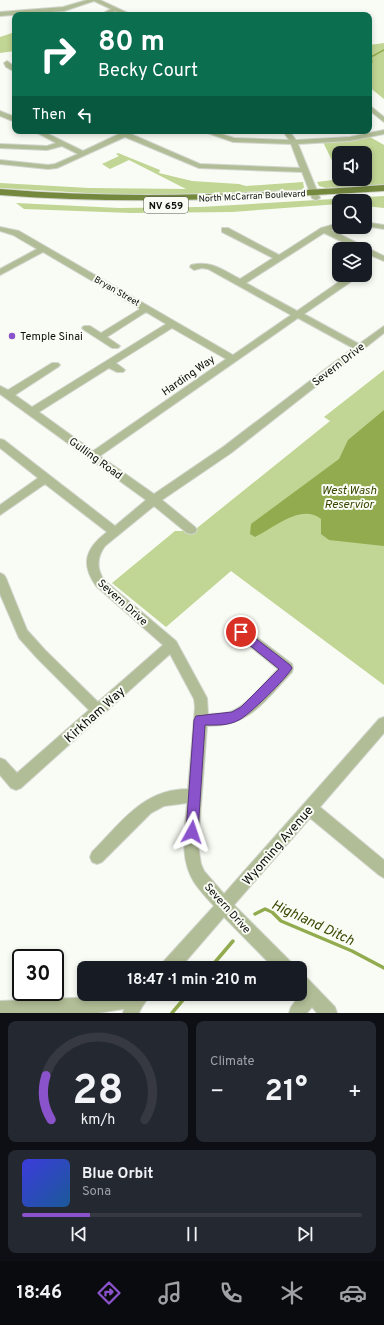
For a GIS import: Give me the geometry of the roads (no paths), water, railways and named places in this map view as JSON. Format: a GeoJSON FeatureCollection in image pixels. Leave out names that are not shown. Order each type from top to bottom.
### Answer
{"type":"FeatureCollection","features":[{"type":"Feature","properties":{"kind":"main road","name":"North McCarran Boulevard"},"geometry":{"type":"LineString","coordinates":[[0,198],[191,204],[315,195],[384,188]]}},
{"type":"Feature","properties":{"kind":"main road","name":"North McCarran Boulevard"},"geometry":{"type":"LineString","coordinates":[[0,192],[78,201]]}},
{"type":"Feature","properties":{"kind":"main road","name":"North McCarran Boulevard"},"geometry":{"type":"LineString","coordinates":[[315,195],[384,194]]}},
{"type":"Feature","properties":{"kind":"street"},"geometry":{"type":"LineString","coordinates":[[27,12],[64,9],[92,0]]}},
{"type":"Feature","properties":{"kind":"street"},"geometry":{"type":"LineString","coordinates":[[96,0],[122,12]]}},
{"type":"Feature","properties":{"kind":"street"},"geometry":{"type":"LineString","coordinates":[[108,12],[114,9]]}},
{"type":"Feature","properties":{"kind":"street"},"geometry":{"type":"LineString","coordinates":[[5,21],[2,14],[12,13]]}},
{"type":"Feature","properties":{"kind":"street"},"geometry":{"type":"LineString","coordinates":[[7,63],[8,66],[12,68]]}},
{"type":"Feature","properties":{"kind":"street"},"geometry":{"type":"LineString","coordinates":[[372,110],[384,120]]}},
{"type":"Feature","properties":{"kind":"street"},"geometry":{"type":"LineString","coordinates":[[0,113],[12,119]]}},
{"type":"Feature","properties":{"kind":"street"},"geometry":{"type":"LineString","coordinates":[[214,134],[233,140],[294,142],[354,138],[384,132]]}},
{"type":"Feature","properties":{"kind":"street"},"geometry":{"type":"LineString","coordinates":[[44,134],[84,154]]}},
{"type":"Feature","properties":{"kind":"street"},"geometry":{"type":"LineString","coordinates":[[0,162],[48,167],[57,166],[84,154],[120,134]]}},
{"type":"Feature","properties":{"kind":"street"},"geometry":{"type":"LineString","coordinates":[[124,134],[199,166],[305,170]]}},
{"type":"Feature","properties":{"kind":"street"},"geometry":{"type":"LineString","coordinates":[[288,134],[294,142],[315,195]]}},
{"type":"Feature","properties":{"kind":"street"},"geometry":{"type":"LineString","coordinates":[[349,134],[354,138]]}},
{"type":"Feature","properties":{"kind":"street"},"geometry":{"type":"LineString","coordinates":[[0,146],[47,148],[63,143]]}},
{"type":"Feature","properties":{"kind":"street"},"geometry":{"type":"LineString","coordinates":[[372,225],[384,227]]}},
{"type":"Feature","properties":{"kind":"street"},"geometry":{"type":"LineString","coordinates":[[240,283],[324,230],[332,227]]}},
{"type":"Feature","properties":{"kind":"street","name":"Bryan Street"},"geometry":{"type":"LineString","coordinates":[[0,229],[16,233],[233,359]]}},
{"type":"Feature","properties":{"kind":"street"},"geometry":{"type":"LineString","coordinates":[[224,230],[279,258]]}},
{"type":"Feature","properties":{"kind":"street"},"geometry":{"type":"LineString","coordinates":[[324,230],[349,242]]}},
{"type":"Feature","properties":{"kind":"street"},"geometry":{"type":"LineString","coordinates":[[0,272],[43,249]]}},
{"type":"Feature","properties":{"kind":"street"},"geometry":{"type":"LineString","coordinates":[[372,253],[384,259]]}},
{"type":"Feature","properties":{"kind":"street"},"geometry":{"type":"LineString","coordinates":[[194,267],[202,265],[211,267],[359,348]]}},
{"type":"Feature","properties":{"kind":"street","name":"Harding Way"},"geometry":{"type":"LineString","coordinates":[[93,456],[345,282]]}},
{"type":"Feature","properties":{"kind":"street"},"geometry":{"type":"LineString","coordinates":[[101,336],[147,308]]}},
{"type":"Feature","properties":{"kind":"street"},"geometry":{"type":"LineString","coordinates":[[32,412],[173,323]]}},
{"type":"Feature","properties":{"kind":"street"},"geometry":{"type":"LineString","coordinates":[[87,328],[115,346]]}},
{"type":"Feature","properties":{"kind":"street","name":"Severn Drive"},"geometry":{"type":"LineString","coordinates":[[278,961],[224,906],[199,876],[194,865],[191,845],[202,707],[200,698],[172,644],[100,583],[95,577],[92,570],[93,556],[101,543],[154,500],[227,450],[384,329]]}},
{"type":"Feature","properties":{"kind":"street"},"geometry":{"type":"LineString","coordinates":[[109,363],[120,370]]}},
{"type":"Feature","properties":{"kind":"street"},"geometry":{"type":"LineString","coordinates":[[4,392],[55,365]]}},
{"type":"Feature","properties":{"kind":"street","name":"Gulling Road"},"geometry":{"type":"LineString","coordinates":[[4,392],[154,500],[191,530]]}},
{"type":"Feature","properties":{"kind":"street"},"geometry":{"type":"LineString","coordinates":[[0,443],[114,532]]}},
{"type":"Feature","properties":{"kind":"street"},"geometry":{"type":"LineString","coordinates":[[0,511],[46,478]]}},
{"type":"Feature","properties":{"kind":"street"},"geometry":{"type":"LineString","coordinates":[[0,578],[16,620],[24,634],[41,654],[98,710]]}},
{"type":"Feature","properties":{"kind":"street"},"geometry":{"type":"LineString","coordinates":[[200,720],[224,720],[235,717],[286,668],[241,632]]}},
{"type":"Feature","properties":{"kind":"street","name":"Kirkham Way"},"geometry":{"type":"LineString","coordinates":[[0,765],[16,782],[172,644]]}},
{"type":"Feature","properties":{"kind":"street","name":"Wyoming Avenue"},"geometry":{"type":"LineString","coordinates":[[175,961],[384,723]]}},
{"type":"Feature","properties":{"kind":"street"},"geometry":{"type":"LineString","coordinates":[[97,857],[146,808],[155,801],[176,795],[195,796]]}},
{"type":"Feature","properties":{"kind":"street"},"geometry":{"type":"LineString","coordinates":[[310,808],[384,870]]}},
{"type":"Feature","properties":{"kind":"street"},"geometry":{"type":"LineString","coordinates":[[307,990],[329,1013]]}},
{"type":"Feature","properties":{"kind":"street"},"geometry":{"type":"LineString","coordinates":[[297,1013],[302,1001]]}},
{"type":"Feature","properties":{"kind":"street"},"geometry":{"type":"LineString","coordinates":[[0,1009],[137,1002]]}},
{"type":"Feature","properties":{"kind":"water","name":"West Wash Reservior"},"geometry":{"type":"Polygon","coordinates":[[[384,410],[384,546],[329,540],[321,534],[321,519],[313,515],[305,514],[296,515],[255,537],[250,534],[251,524],[339,459],[348,440],[384,410]]]}},
{"type":"Feature","properties":{"kind":"waterway"},"geometry":{"type":"LineString","coordinates":[[372,56],[384,50]]}},
{"type":"Feature","properties":{"kind":"waterway","name":"Highland Ditch"},"geometry":{"type":"LineString","coordinates":[[255,914],[265,909],[272,912],[281,921],[352,951],[384,968]]}},
{"type":"Feature","properties":{"kind":"waterway","name":"Highland Ditch"},"geometry":{"type":"LineString","coordinates":[[216,961],[233,941]]}},
{"type":"Feature","properties":{"kind":"waterway","name":"Highland Ditch"},"geometry":{"type":"LineString","coordinates":[[172,1013],[182,1001]]}},
{"type":"Feature","properties":{"kind":"place","name":"Temple Sinai"},"geometry":{"type":"Point","coordinates":[12,336]}}]}
